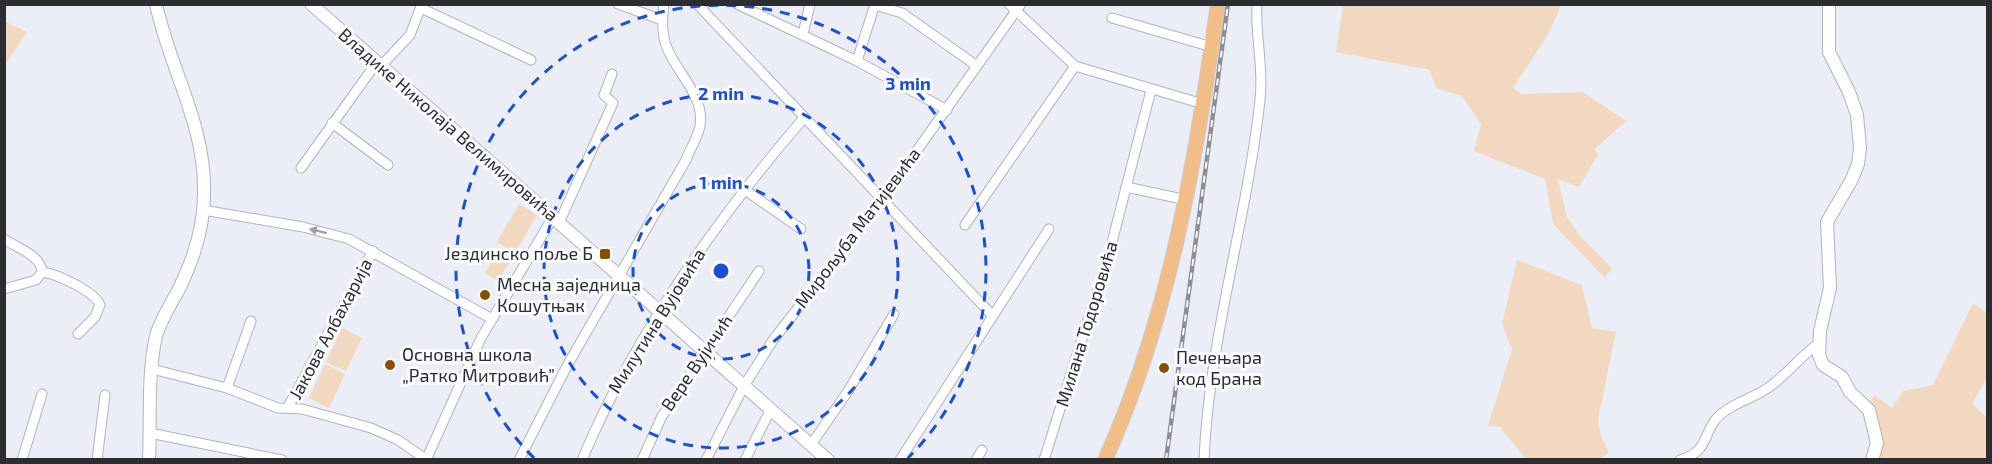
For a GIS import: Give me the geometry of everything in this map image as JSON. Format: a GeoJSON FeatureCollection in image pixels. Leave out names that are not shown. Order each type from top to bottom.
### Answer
{"type":"FeatureCollection","features":[{"type":"Feature","properties":{"kind":"main road"},"geometry":{"type":"LineString","coordinates":[[150,459],[152,369],[157,335],[192,259],[204,210],[204,173],[197,131],[156,4]]}},
{"type":"Feature","properties":{"kind":"main road","name":"Владике Николаја Велимировића"},"geometry":{"type":"LineString","coordinates":[[311,4],[828,459]]}},
{"type":"Feature","properties":{"kind":"main road"},"geometry":{"type":"LineString","coordinates":[[1206,4],[1212,41]]}},
{"type":"Feature","properties":{"kind":"main road"},"geometry":{"type":"LineString","coordinates":[[1105,459],[1152,332],[1187,200],[1218,4]]}},
{"type":"Feature","properties":{"kind":"main road"},"geometry":{"type":"LineString","coordinates":[[1829,4],[1829,52],[1849,92],[1857,115],[1860,148],[1858,164],[1851,181],[1827,222],[1830,288],[1818,344],[1822,365],[1842,378],[1850,392],[1869,410],[1877,444],[1872,459]]}},
{"type":"Feature","properties":{"kind":"street"},"geometry":{"type":"LineString","coordinates":[[618,4],[662,20]]}},
{"type":"Feature","properties":{"kind":"street"},"geometry":{"type":"LineString","coordinates":[[519,459],[564,370],[686,160],[700,126],[700,117],[690,86],[669,53],[662,20],[664,4]]}},
{"type":"Feature","properties":{"kind":"street"},"geometry":{"type":"LineString","coordinates":[[803,34],[810,4]]}},
{"type":"Feature","properties":{"kind":"street"},"geometry":{"type":"LineString","coordinates":[[1204,459],[1228,277],[1239,228],[1260,99],[1261,56],[1257,31],[1257,4]]}},
{"type":"Feature","properties":{"kind":"street"},"geometry":{"type":"LineString","coordinates":[[856,61],[875,5],[911,18],[977,66]]}},
{"type":"Feature","properties":{"kind":"street"},"geometry":{"type":"LineString","coordinates":[[301,168],[332,123],[379,64],[410,35],[421,6],[531,60]]}},
{"type":"Feature","properties":{"kind":"street"},"geometry":{"type":"LineString","coordinates":[[702,6],[803,119],[992,315]]}},
{"type":"Feature","properties":{"kind":"street"},"geometry":{"type":"LineString","coordinates":[[742,6],[803,34],[947,110]]}},
{"type":"Feature","properties":{"kind":"street"},"geometry":{"type":"LineString","coordinates":[[1016,6],[1075,66],[1203,104]]}},
{"type":"Feature","properties":{"kind":"street","name":"Мирољуба Матијевића"},"geometry":{"type":"LineString","coordinates":[[706,459],[744,386],[778,332],[882,200],[947,110],[1016,6]]}},
{"type":"Feature","properties":{"kind":"street"},"geometry":{"type":"LineString","coordinates":[[1112,18],[1212,41]]}},
{"type":"Feature","properties":{"kind":"street"},"geometry":{"type":"LineString","coordinates":[[965,225],[1075,66]]}},
{"type":"Feature","properties":{"kind":"street"},"geometry":{"type":"LineString","coordinates":[[152,369],[227,388],[278,408],[288,407],[371,428],[398,440],[426,459],[459,382],[492,319],[556,220],[613,103],[604,95],[612,74]]}},
{"type":"Feature","properties":{"kind":"street","name":"Милана Тодоровића"},"geometry":{"type":"LineString","coordinates":[[1044,459],[1074,367],[1126,187],[1151,90]]}},
{"type":"Feature","properties":{"kind":"street","name":"Милутина Вујовића"},"geometry":{"type":"LineString","coordinates":[[582,459],[605,405],[661,312],[745,190],[803,119]]}},
{"type":"Feature","properties":{"kind":"street"},"geometry":{"type":"LineString","coordinates":[[332,123],[388,165]]}},
{"type":"Feature","properties":{"kind":"street"},"geometry":{"type":"LineString","coordinates":[[1126,187],[1187,200]]}},
{"type":"Feature","properties":{"kind":"street"},"geometry":{"type":"LineString","coordinates":[[745,190],[801,229]]}},
{"type":"Feature","properties":{"kind":"street"},"geometry":{"type":"LineString","coordinates":[[204,210],[314,230],[349,239],[492,319]]}},
{"type":"Feature","properties":{"kind":"street"},"geometry":{"type":"LineString","coordinates":[[900,459],[1049,229]]}},
{"type":"Feature","properties":{"kind":"street"},"geometry":{"type":"LineString","coordinates":[[4,239],[36,259],[41,265],[42,272],[36,279],[6,287]]}},
{"type":"Feature","properties":{"kind":"street","name":"Јакова Албахарија"},"geometry":{"type":"LineString","coordinates":[[288,407],[373,251]]}},
{"type":"Feature","properties":{"kind":"street","name":"Вере Вујичић"},"geometry":{"type":"LineString","coordinates":[[642,459],[662,416],[759,271]]}},
{"type":"Feature","properties":{"kind":"street"},"geometry":{"type":"LineString","coordinates":[[42,272],[59,276],[99,302],[95,317],[78,334]]}},
{"type":"Feature","properties":{"kind":"street"},"geometry":{"type":"LineString","coordinates":[[811,445],[848,391],[894,314]]}},
{"type":"Feature","properties":{"kind":"street"},"geometry":{"type":"LineString","coordinates":[[227,388],[251,321]]}},
{"type":"Feature","properties":{"kind":"street"},"geometry":{"type":"LineString","coordinates":[[1680,459],[1706,443],[1715,420],[1726,411],[1773,385],[1798,358],[1818,344]]}},
{"type":"Feature","properties":{"kind":"street"},"geometry":{"type":"LineString","coordinates":[[22,459],[42,394]]}},
{"type":"Feature","properties":{"kind":"street"},"geometry":{"type":"LineString","coordinates":[[97,459],[105,394]]}},
{"type":"Feature","properties":{"kind":"street"},"geometry":{"type":"LineString","coordinates":[[745,459],[771,409]]}},
{"type":"Feature","properties":{"kind":"street"},"geometry":{"type":"LineString","coordinates":[[150,433],[282,459]]}},
{"type":"Feature","properties":{"kind":"street"},"geometry":{"type":"LineString","coordinates":[[976,459],[982,450]]}},
{"type":"Feature","properties":{"kind":"shaded area"},"geometry":{"type":"Polygon","coordinates":[[[1343,5],[1561,5],[1549,33],[1513,88],[1521,94],[1583,92],[1626,121],[1595,149],[1598,155],[1579,187],[1558,179],[1567,217],[1580,236],[1612,268],[1605,278],[1553,224],[1545,179],[1474,151],[1481,124],[1462,96],[1436,88],[1430,70],[1336,52],[1343,5]]]}},
{"type":"Feature","properties":{"kind":"shaded area"},"geometry":{"type":"Polygon","coordinates":[[[4,21],[27,32],[5,65],[4,64],[4,21]]]}},
{"type":"Feature","properties":{"kind":"shaded area"},"geometry":{"type":"Polygon","coordinates":[[[519,204],[537,215],[515,253],[497,242],[519,204]]]}},
{"type":"Feature","properties":{"kind":"shaded area"},"geometry":{"type":"Polygon","coordinates":[[[500,248],[513,256],[498,281],[485,273],[500,248]]]}},
{"type":"Feature","properties":{"kind":"shaded area"},"geometry":{"type":"Polygon","coordinates":[[[1517,260],[1582,285],[1592,328],[1616,332],[1598,420],[1601,436],[1609,453],[1600,459],[1526,459],[1500,427],[1488,426],[1512,349],[1502,324],[1517,260]]]}},
{"type":"Feature","properties":{"kind":"shaded area"},"geometry":{"type":"Polygon","coordinates":[[[1973,303],[1987,313],[1987,377],[1972,404],[1987,418],[1987,459],[1876,459],[1869,404],[1874,395],[1892,408],[1903,391],[1933,385],[1973,303]]]}},
{"type":"Feature","properties":{"kind":"shaded area"},"geometry":{"type":"Polygon","coordinates":[[[342,328],[362,338],[346,371],[326,362],[342,328]]]}},
{"type":"Feature","properties":{"kind":"shaded area"},"geometry":{"type":"Polygon","coordinates":[[[325,364],[345,374],[329,408],[309,398],[325,364]]]}},
{"type":"Feature","properties":{"kind":"railway"},"geometry":{"type":"LineString","coordinates":[[1166,460],[1228,4]]}},
{"type":"Feature","properties":{"kind":"place","name":"Јездинско поље Б"},"geometry":{"type":"Point","coordinates":[605,254]}},
{"type":"Feature","properties":{"kind":"place","name":"Месна заједница Кошутњак"},"geometry":{"type":"Point","coordinates":[485,295]}},
{"type":"Feature","properties":{"kind":"place","name":"Основна школа „Ратко Митровић”"},"geometry":{"type":"Point","coordinates":[390,365]}},
{"type":"Feature","properties":{"kind":"place","name":"Печењара код Брана"},"geometry":{"type":"Point","coordinates":[1164,368]}}]}
